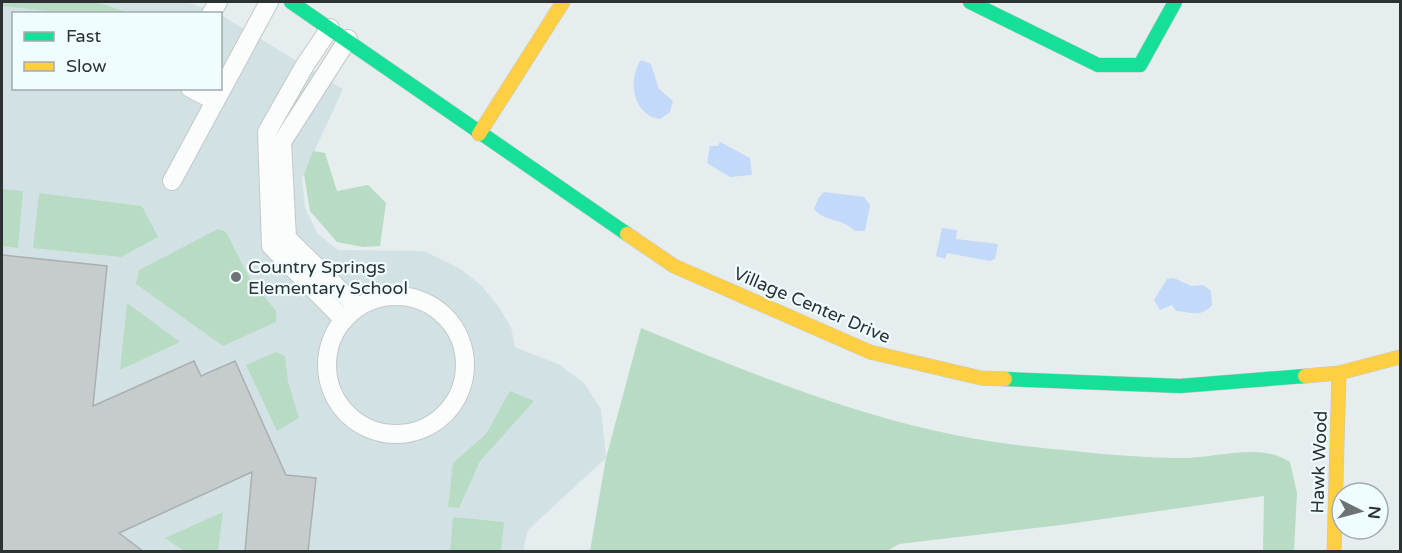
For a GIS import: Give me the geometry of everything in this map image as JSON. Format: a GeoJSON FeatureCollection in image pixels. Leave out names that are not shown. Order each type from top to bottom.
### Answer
{"type":"FeatureCollection","features":[{"type":"Feature","properties":{"kind":"street","name":"Village Center Drive"},"geometry":{"type":"LineString","coordinates":[[291,2],[348,39],[479,134],[674,266],[870,352],[993,378],[1180,386],[1339,373],[1401,357]]}},
{"type":"Feature","properties":{"kind":"street"},"geometry":{"type":"LineString","coordinates":[[479,134],[563,2]]}},
{"type":"Feature","properties":{"kind":"street"},"geometry":{"type":"LineString","coordinates":[[970,2],[1098,65],[1140,65],[1176,2]]}},
{"type":"Feature","properties":{"kind":"street","name":"Hawk Wood"},"geometry":{"type":"LineString","coordinates":[[1334,552],[1339,373]]}},
{"type":"Feature","properties":{"kind":"lane"},"geometry":{"type":"LineString","coordinates":[[222,88],[269,2]]}},
{"type":"Feature","properties":{"kind":"lane"},"geometry":{"type":"LineString","coordinates":[[330,28],[305,65],[267,132],[271,246],[350,314]]}},
{"type":"Feature","properties":{"kind":"lane"},"geometry":{"type":"LineString","coordinates":[[348,39],[282,142],[287,238],[350,314]]}},
{"type":"Feature","properties":{"kind":"lane"},"geometry":{"type":"LineString","coordinates":[[194,90],[215,101]]}},
{"type":"Feature","properties":{"kind":"lane"},"geometry":{"type":"LineString","coordinates":[[172,181],[221,90]]}},
{"type":"Feature","properties":{"kind":"lane"},"geometry":{"type":"LineString","coordinates":[[384,296],[407,296],[430,304],[448,318],[460,338],[465,361],[463,384],[453,406],[436,423],[416,432],[396,435],[372,430],[353,420],[338,403],[329,383],[327,361],[332,339],[350,314],[384,296]]}},
{"type":"Feature","properties":{"kind":"shaded area","name":"Country Springs Elementary School"},"geometry":{"type":"Polygon","coordinates":[[[2,2],[186,2],[216,12],[12,12],[12,90],[222,90],[222,16],[343,89],[302,178],[305,208],[317,233],[338,250],[424,251],[459,268],[481,285],[498,306],[511,327],[515,347],[560,365],[584,383],[601,409],[606,458],[528,530],[523,551],[2,551],[2,2]]]}},
{"type":"Feature","properties":{"kind":"green space"},"geometry":{"type":"Polygon","coordinates":[[[2,2],[97,2],[126,12],[58,12],[2,6],[2,2]]]}},
{"type":"Feature","properties":{"kind":"green space"},"geometry":{"type":"Polygon","coordinates":[[[313,151],[325,153],[337,191],[368,185],[386,203],[380,246],[363,247],[337,242],[310,211],[304,174],[313,151]]]}},
{"type":"Feature","properties":{"kind":"green space"},"geometry":{"type":"Polygon","coordinates":[[[2,189],[23,191],[18,248],[2,246],[2,189]]]}},
{"type":"Feature","properties":{"kind":"green space"},"geometry":{"type":"Polygon","coordinates":[[[39,193],[142,206],[158,237],[121,257],[33,248],[39,193]]]}},
{"type":"Feature","properties":{"kind":"green space"},"geometry":{"type":"Polygon","coordinates":[[[218,229],[226,232],[250,279],[276,311],[276,322],[223,346],[136,284],[139,270],[218,229]]]}},
{"type":"Feature","properties":{"kind":"green space"},"geometry":{"type":"Polygon","coordinates":[[[127,303],[180,342],[120,370],[127,303]]]}},
{"type":"Feature","properties":{"kind":"green space"},"geometry":{"type":"Polygon","coordinates":[[[641,328],[784,385],[882,417],[932,430],[1034,447],[1127,456],[1183,458],[1251,452],[1278,456],[1290,462],[1297,493],[1294,551],[1263,551],[1264,496],[1061,525],[899,544],[887,551],[590,551],[606,458],[641,328]]]}},
{"type":"Feature","properties":{"kind":"green space"},"geometry":{"type":"Polygon","coordinates":[[[276,352],[285,356],[288,382],[299,418],[277,431],[246,365],[276,352]]]}},
{"type":"Feature","properties":{"kind":"green space"},"geometry":{"type":"Polygon","coordinates":[[[510,391],[534,401],[480,461],[459,508],[448,507],[453,463],[486,434],[510,391]]]}},
{"type":"Feature","properties":{"kind":"green space"},"geometry":{"type":"Polygon","coordinates":[[[223,512],[218,551],[184,551],[165,538],[223,512]]]}},
{"type":"Feature","properties":{"kind":"green space"},"geometry":{"type":"Polygon","coordinates":[[[453,517],[504,522],[501,551],[450,551],[453,517]]]}},
{"type":"Feature","properties":{"kind":"water"},"geometry":{"type":"Polygon","coordinates":[[[641,60],[651,64],[659,89],[673,101],[670,112],[660,119],[644,111],[635,96],[634,77],[641,60]]]}},
{"type":"Feature","properties":{"kind":"water"},"geometry":{"type":"Polygon","coordinates":[[[720,142],[750,158],[752,175],[730,177],[707,163],[710,146],[718,146],[720,142]]]}},
{"type":"Feature","properties":{"kind":"water"},"geometry":{"type":"Polygon","coordinates":[[[824,192],[864,197],[870,205],[865,231],[855,231],[814,209],[824,192]]]}},
{"type":"Feature","properties":{"kind":"water"},"geometry":{"type":"Polygon","coordinates":[[[942,228],[957,230],[956,239],[998,244],[995,259],[990,261],[947,253],[945,259],[936,256],[942,228]]]}},
{"type":"Feature","properties":{"kind":"water"},"geometry":{"type":"Polygon","coordinates":[[[1174,278],[1191,286],[1203,285],[1211,291],[1212,305],[1200,313],[1176,311],[1172,305],[1160,310],[1154,300],[1167,279],[1174,278]]]}},
{"type":"Feature","properties":{"kind":"building"},"geometry":{"type":"Polygon","coordinates":[[[2,255],[107,266],[93,406],[194,361],[201,376],[235,361],[286,475],[316,478],[308,552],[245,552],[252,472],[119,533],[144,552],[2,552],[2,255]]]}},
{"type":"Feature","properties":{"kind":"traffic: fast"},"geometry":{"type":"LineString","coordinates":[[291,2],[627,234]]}},
{"type":"Feature","properties":{"kind":"traffic: fast"},"geometry":{"type":"LineString","coordinates":[[970,2],[1098,65],[1140,65],[1175,2]]}},
{"type":"Feature","properties":{"kind":"traffic: fast"},"geometry":{"type":"LineString","coordinates":[[1005,379],[1180,386],[1305,376]]}},
{"type":"Feature","properties":{"kind":"traffic: slow"},"geometry":{"type":"LineString","coordinates":[[479,134],[563,2]]}},
{"type":"Feature","properties":{"kind":"traffic: slow"},"geometry":{"type":"LineString","coordinates":[[627,234],[674,266],[870,352],[981,378],[1005,379]]}},
{"type":"Feature","properties":{"kind":"traffic: slow"},"geometry":{"type":"LineString","coordinates":[[1305,376],[1339,373],[1400,357]]}},
{"type":"Feature","properties":{"kind":"traffic: slow"},"geometry":{"type":"LineString","coordinates":[[1334,552],[1339,373]]}},
{"type":"Feature","properties":{"kind":"place","name":"Country Springs Elementary School"},"geometry":{"type":"Point","coordinates":[236,277]}}]}
